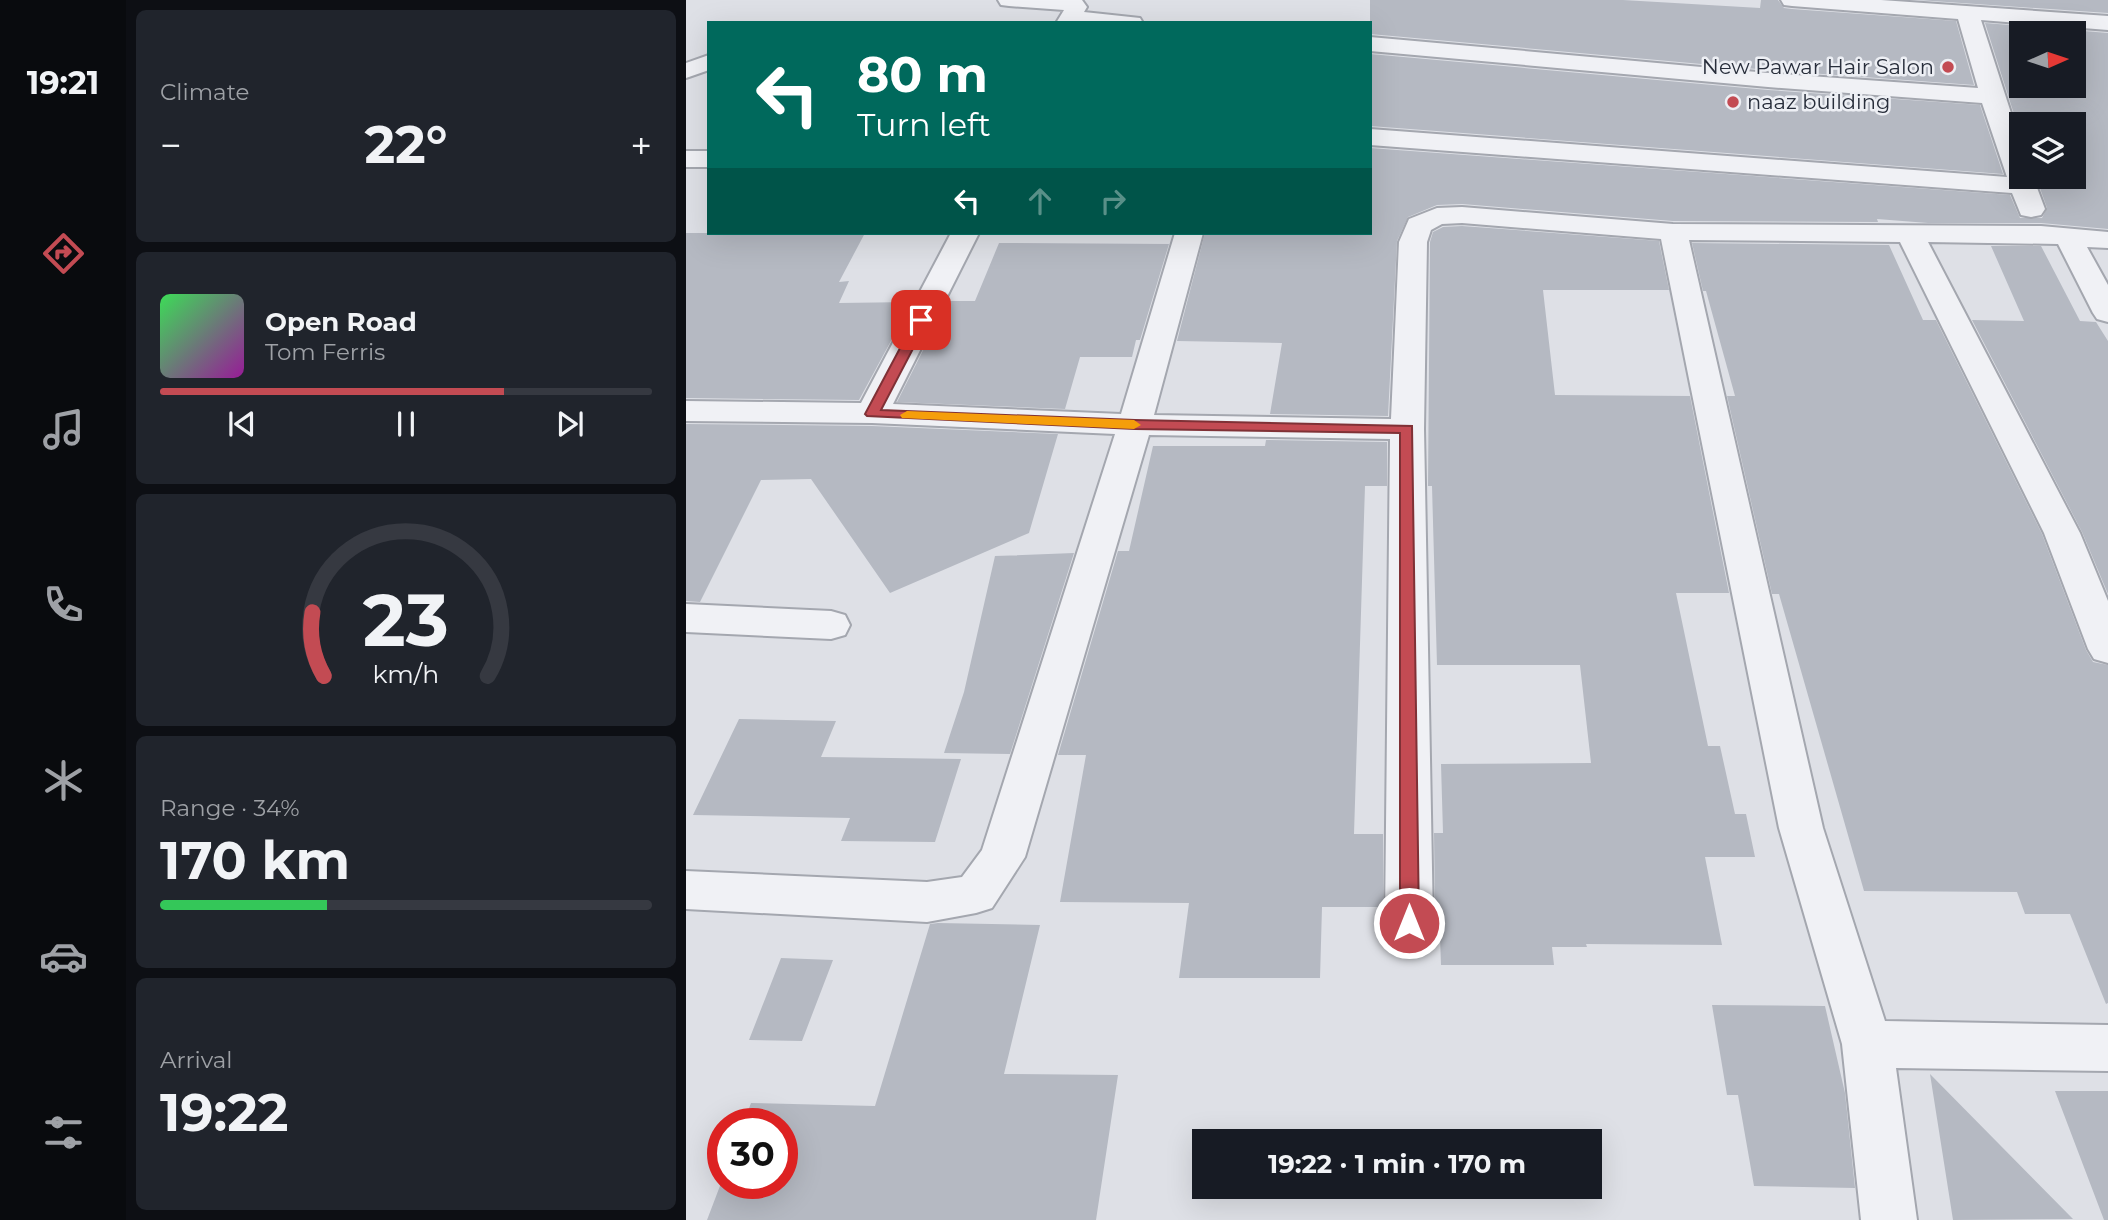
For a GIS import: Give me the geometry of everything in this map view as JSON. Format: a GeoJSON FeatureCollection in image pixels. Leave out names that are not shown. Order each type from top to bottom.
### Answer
{"type":"FeatureCollection","features":[{"type":"Feature","properties":{"kind":"street"},"geometry":{"type":"LineString","coordinates":[[1009,0],[1069,3],[1076,7],[1069,20],[1090,21]]}},
{"type":"Feature","properties":{"kind":"street"},"geometry":{"type":"LineString","coordinates":[[1792,0],[2108,23]]}},
{"type":"Feature","properties":{"kind":"street"},"geometry":{"type":"LineString","coordinates":[[1968,14],[2009,145]]}},
{"type":"Feature","properties":{"kind":"street"},"geometry":{"type":"LineString","coordinates":[[1372,44],[1768,80],[1992,96]]}},
{"type":"Feature","properties":{"kind":"street"},"geometry":{"type":"LineString","coordinates":[[686,71],[707,63]]}},
{"type":"Feature","properties":{"kind":"street"},"geometry":{"type":"LineString","coordinates":[[1372,137],[2009,185]]}},
{"type":"Feature","properties":{"kind":"street"},"geometry":{"type":"LineString","coordinates":[[686,159],[707,159]]}},
{"type":"Feature","properties":{"kind":"street"},"geometry":{"type":"LineString","coordinates":[[2025,189],[2108,313]]}},
{"type":"Feature","properties":{"kind":"street"},"geometry":{"type":"LineString","coordinates":[[1409,923],[1407,429],[1413,242],[1419,225],[1437,216],[1462,215],[1673,232],[1909,232],[2054,235],[2108,240]]}},
{"type":"Feature","properties":{"kind":"street"},"geometry":{"type":"LineString","coordinates":[[1673,232],[1801,828],[1867,1044],[1889,1220]]}},
{"type":"Feature","properties":{"kind":"street"},"geometry":{"type":"LineString","coordinates":[[1909,232],[2062,533],[2108,649]]}},
{"type":"Feature","properties":{"kind":"street"},"geometry":{"type":"LineString","coordinates":[[872,414],[964,235]]}},
{"type":"Feature","properties":{"kind":"street"},"geometry":{"type":"LineString","coordinates":[[686,890],[927,902],[976,894],[1002,858],[1135,425],[1188,235]]}},
{"type":"Feature","properties":{"kind":"street"},"geometry":{"type":"LineString","coordinates":[[686,411],[872,414],[1135,425],[1407,429]]}},
{"type":"Feature","properties":{"kind":"street"},"geometry":{"type":"LineString","coordinates":[[686,618],[831,625]]}},
{"type":"Feature","properties":{"kind":"street"},"geometry":{"type":"LineString","coordinates":[[1867,1044],[2108,1048]]}},
{"type":"Feature","properties":{"kind":"building"},"geometry":{"type":"Polygon","coordinates":[[[1370,0],[1623,0],[1760,8],[1761,0],[1778,0],[1784,8],[1792,9],[1956,21],[1974,85],[1768,70],[1372,34],[1370,0]]]}},
{"type":"Feature","properties":{"kind":"building"},"geometry":{"type":"Polygon","coordinates":[[[1918,0],[2108,0],[2108,13],[1918,0]]]}},
{"type":"Feature","properties":{"kind":"building"},"geometry":{"type":"Polygon","coordinates":[[[1985,23],[2009,25],[2009,98],[2086,98],[2086,31],[2108,33],[2108,229],[2041,223],[1928,223],[1877,219],[1878,222],[1673,221],[1462,204],[1437,205],[1408,217],[1397,241],[1388,416],[1270,414],[1282,343],[1177,341],[1204,235],[1372,235],[1372,148],[2010,195],[2020,218],[2042,218],[2047,208],[2040,189],[2086,189],[2086,112],[2013,112],[1985,23]]]}},
{"type":"Feature","properties":{"kind":"building"},"geometry":{"type":"Polygon","coordinates":[[[1372,54],[1768,90],[1980,105],[2003,174],[1372,126],[1372,54]]]}},
{"type":"Feature","properties":{"kind":"building"},"geometry":{"type":"Polygon","coordinates":[[[1462,226],[1659,241],[1669,290],[1543,290],[1555,395],[1690,396],[1729,593],[1676,593],[1708,746],[1720,746],[1735,814],[1746,814],[1755,857],[1705,857],[1722,945],[1586,944],[1587,947],[1552,947],[1554,965],[1441,965],[1439,907],[1435,907],[1434,833],[1443,833],[1441,764],[1591,763],[1580,665],[1437,665],[1432,486],[1428,486],[1430,242],[1433,232],[1443,227],[1462,226]]]}},
{"type":"Feature","properties":{"kind":"building"},"geometry":{"type":"Polygon","coordinates":[[[686,233],[864,235],[839,282],[849,281],[839,303],[912,302],[859,400],[686,398],[686,233]]]}},
{"type":"Feature","properties":{"kind":"building"},"geometry":{"type":"Polygon","coordinates":[[[999,243],[1169,244],[1140,340],[1136,340],[1132,357],[1080,357],[1065,409],[897,402],[948,301],[975,301],[999,243]]]}},
{"type":"Feature","properties":{"kind":"building"},"geometry":{"type":"Polygon","coordinates":[[[1692,243],[1889,245],[1923,320],[1936,320],[2042,534],[2086,650],[2093,662],[2108,665],[2108,1003],[2106,1004],[2070,914],[2025,914],[2017,892],[1864,891],[1779,594],[1772,594],[1727,396],[1735,396],[1706,291],[1703,291],[1692,243]]]}},
{"type":"Feature","properties":{"kind":"building"},"geometry":{"type":"Polygon","coordinates":[[[1991,246],[2041,246],[2080,321],[2096,322],[2108,341],[2108,594],[2082,532],[1972,320],[2024,321],[1991,246]]]}},
{"type":"Feature","properties":{"kind":"building"},"geometry":{"type":"Polygon","coordinates":[[[686,424],[872,426],[1058,434],[1029,533],[890,593],[811,479],[761,480],[700,602],[686,601],[686,424]]]}},
{"type":"Feature","properties":{"kind":"building"},"geometry":{"type":"Polygon","coordinates":[[[1266,440],[1387,442],[1387,486],[1365,486],[1354,834],[1383,834],[1383,907],[1322,907],[1320,978],[1179,978],[1189,903],[1060,902],[1086,755],[1058,755],[1118,551],[1129,551],[1153,446],[1265,446],[1266,440]]]}},
{"type":"Feature","properties":{"kind":"building"},"geometry":{"type":"Polygon","coordinates":[[[1074,553],[1010,754],[944,753],[964,692],[995,556],[1074,553]]]}},
{"type":"Feature","properties":{"kind":"building"},"geometry":{"type":"Polygon","coordinates":[[[739,719],[836,721],[821,757],[961,759],[935,842],[841,841],[850,818],[693,815],[739,719]]]}},
{"type":"Feature","properties":{"kind":"building"},"geometry":{"type":"Polygon","coordinates":[[[930,924],[1040,925],[1004,1074],[1118,1075],[1096,1220],[707,1220],[715,1199],[798,1199],[798,1108],[749,1108],[751,1103],[875,1106],[930,924]]]}},
{"type":"Feature","properties":{"kind":"building"},"geometry":{"type":"Polygon","coordinates":[[[781,958],[833,960],[802,1041],[749,1040],[781,958]]]}},
{"type":"Feature","properties":{"kind":"building"},"geometry":{"type":"Polygon","coordinates":[[[1712,1005],[1825,1006],[1845,1093],[1855,1188],[1754,1186],[1738,1095],[1727,1095],[1712,1005]]]}},
{"type":"Feature","properties":{"kind":"building"},"geometry":{"type":"Polygon","coordinates":[[[1930,1074],[2073,1219],[1953,1220],[1930,1074]]]}},
{"type":"Feature","properties":{"kind":"building"},"geometry":{"type":"Polygon","coordinates":[[[2055,1091],[2108,1091],[2108,1220],[2104,1220],[2055,1091]]]}},
{"type":"Feature","properties":{"kind":"slow traffic"},"geometry":{"type":"LineString","coordinates":[[907,415],[1134,425]]}},
{"type":"Feature","properties":{"kind":"place","name":"New Pawar Hair Salon"},"geometry":{"type":"Point","coordinates":[1948,67]}},
{"type":"Feature","properties":{"kind":"place","name":"naaz building"},"geometry":{"type":"Point","coordinates":[1733,102]}},
{"type":"Feature","properties":{"kind":"route"},"geometry":{"type":"LineString","coordinates":[[921,320],[872,414],[1135,425],[1407,429],[1409,923]]}}]}
